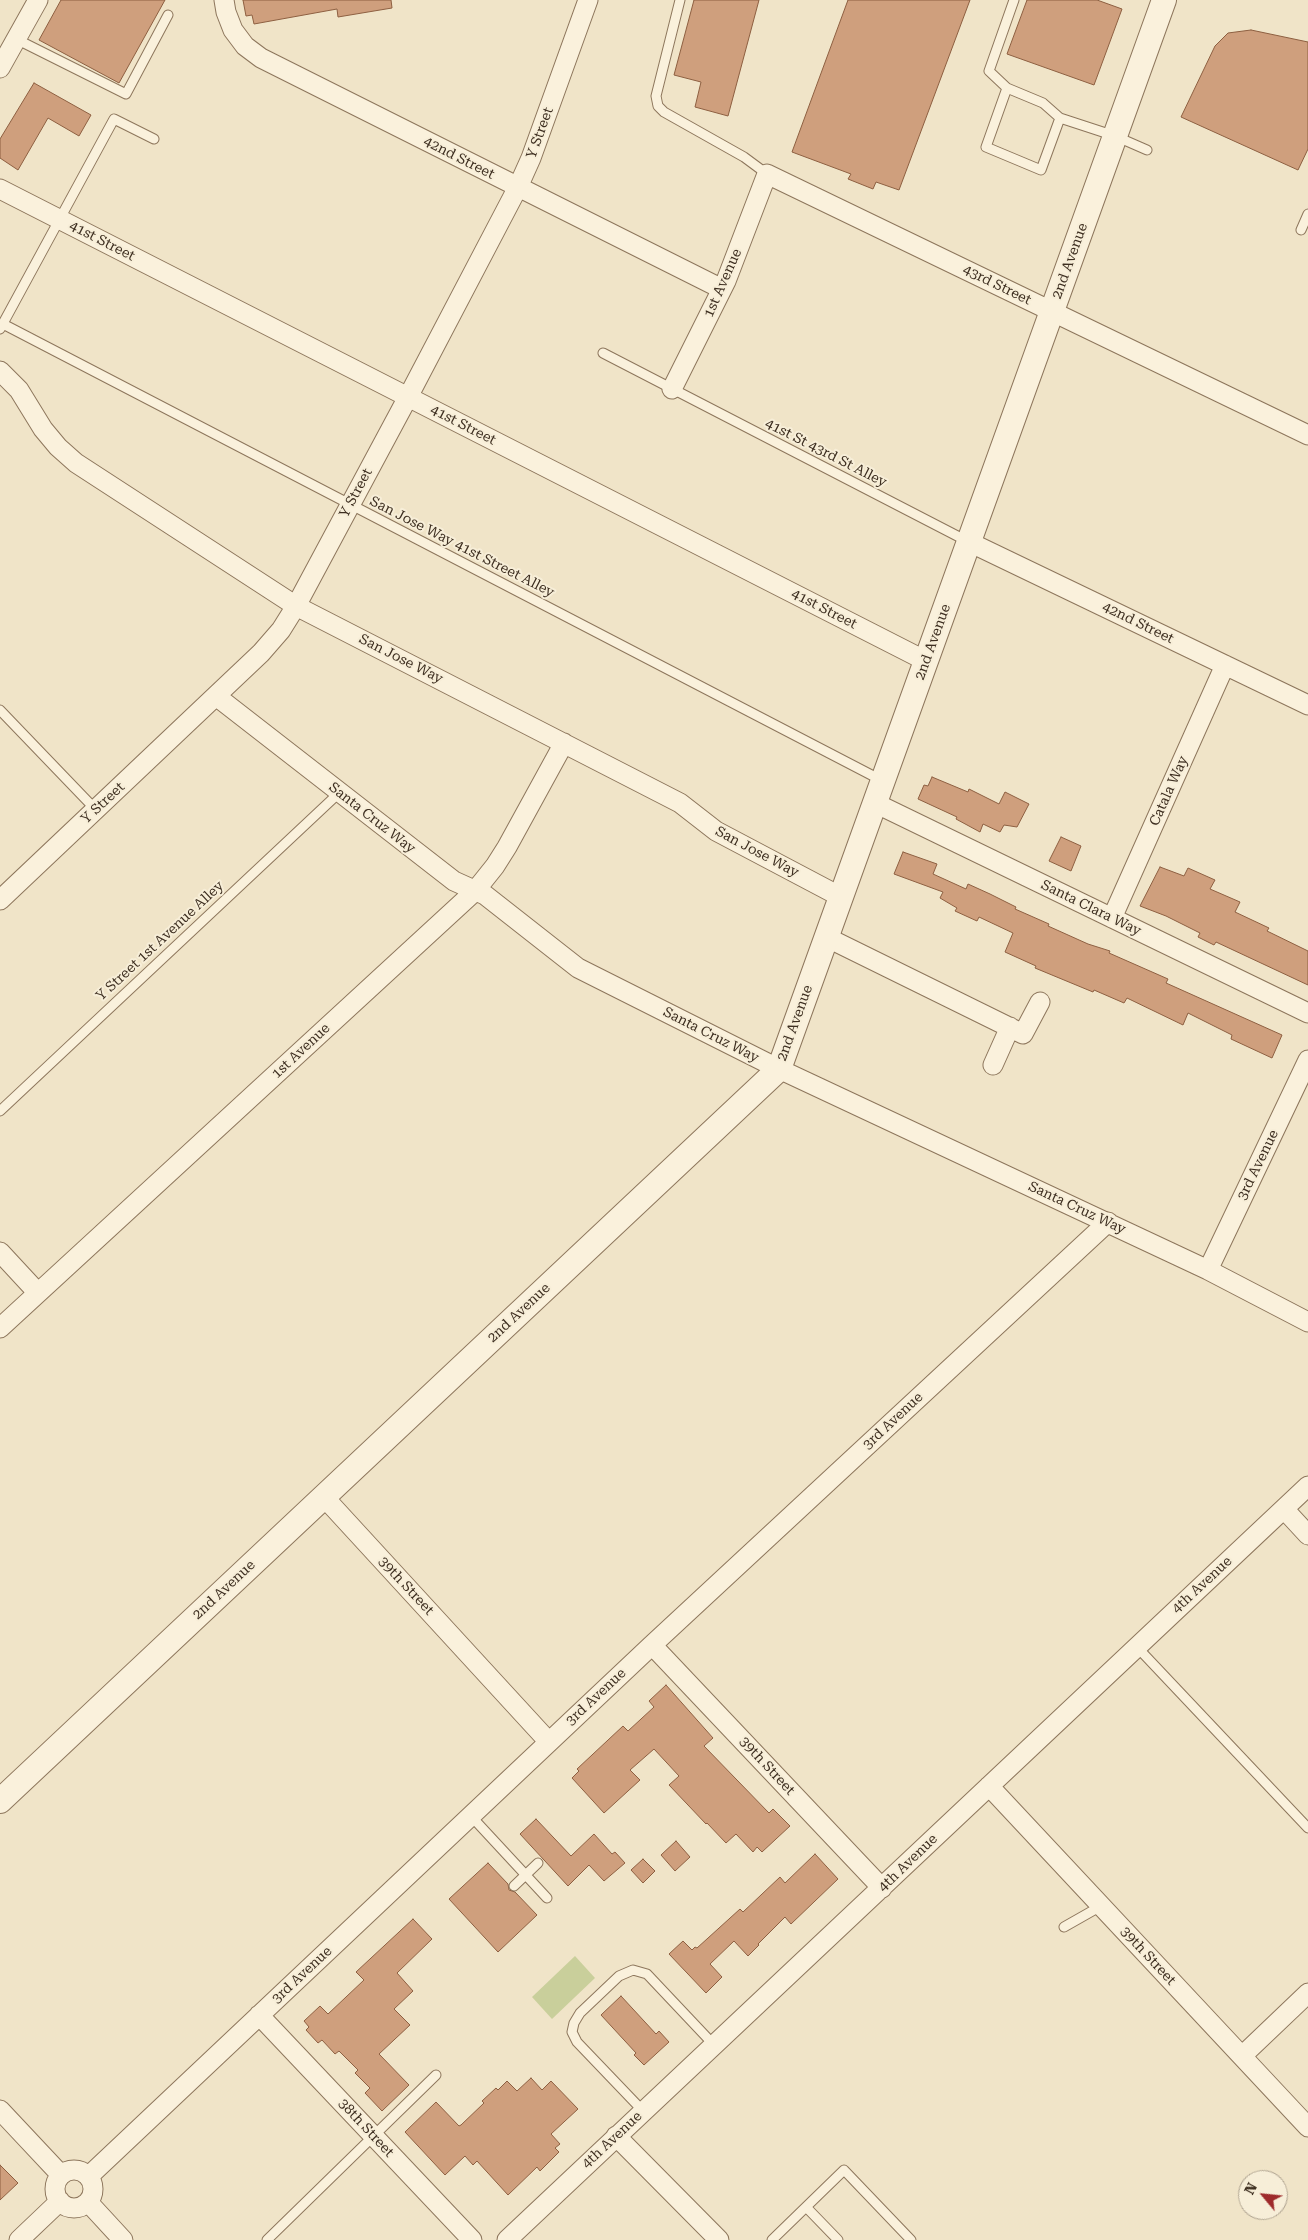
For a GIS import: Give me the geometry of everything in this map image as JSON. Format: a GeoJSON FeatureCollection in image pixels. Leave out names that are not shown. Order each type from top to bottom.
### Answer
{"type":"FeatureCollection","features":[{"type":"Feature","properties":{"kind":"street"},"geometry":{"type":"LineString","coordinates":[[0,68],[38,0]]}},
{"type":"Feature","properties":{"kind":"street","name":"42nd Street"},"geometry":{"type":"LineString","coordinates":[[224,0],[226,12],[233,30],[245,46],[260,58],[722,289]]}},
{"type":"Feature","properties":{"kind":"street","name":"Y Street"},"geometry":{"type":"LineString","coordinates":[[0,900],[261,653],[281,630],[296,606],[408,397],[518,187],[531,158],[588,0]]}},
{"type":"Feature","properties":{"kind":"street","name":"2nd Avenue"},"geometry":{"type":"LineString","coordinates":[[0,1800],[779,1069],[1164,0]]}},
{"type":"Feature","properties":{"kind":"street","name":"1st Avenue"},"geometry":{"type":"LineString","coordinates":[[672,389],[722,289],[767,174]]}},
{"type":"Feature","properties":{"kind":"street","name":"43rd Street"},"geometry":{"type":"LineString","coordinates":[[767,174],[1308,435]]}},
{"type":"Feature","properties":{"kind":"street","name":"41st Street"},"geometry":{"type":"LineString","coordinates":[[0,189],[926,661]]}},
{"type":"Feature","properties":{"kind":"street","name":"San Jose Way"},"geometry":{"type":"LineString","coordinates":[[0,371],[19,390],[43,429],[58,447],[76,462],[296,606],[680,803],[716,831],[841,897]]}},
{"type":"Feature","properties":{"kind":"street","name":"42nd Street"},"geometry":{"type":"LineString","coordinates":[[969,542],[1308,705]]}},
{"type":"Feature","properties":{"kind":"street","name":"Catala Way"},"geometry":{"type":"LineString","coordinates":[[1112,918],[1225,665]]}},
{"type":"Feature","properties":{"kind":"street","name":"Santa Cruz Way"},"geometry":{"type":"LineString","coordinates":[[216,696],[454,881],[485,895],[578,968],[779,1069],[1108,1222],[1208,1270],[1308,1322]]}},
{"type":"Feature","properties":{"kind":"street","name":"1st Avenue"},"geometry":{"type":"LineString","coordinates":[[0,1328],[475,891],[507,847],[564,743]]}},
{"type":"Feature","properties":{"kind":"street","name":"Santa Clara Way"},"geometry":{"type":"LineString","coordinates":[[879,792],[1112,918],[1308,1013]]}},
{"type":"Feature","properties":{"kind":"street"},"geometry":{"type":"LineString","coordinates":[[826,937],[1023,1034],[1040,1002]]}},
{"type":"Feature","properties":{"kind":"street"},"geometry":{"type":"LineString","coordinates":[[993,1065],[1010,1027]]}},
{"type":"Feature","properties":{"kind":"street","name":"3rd Avenue"},"geometry":{"type":"LineString","coordinates":[[1208,1270],[1308,1060]]}},
{"type":"Feature","properties":{"kind":"street","name":"3rd Avenue"},"geometry":{"type":"LineString","coordinates":[[89,2176],[652,1645],[1108,1222]]}},
{"type":"Feature","properties":{"kind":"street"},"geometry":{"type":"LineString","coordinates":[[0,1252],[38,1293]]}},
{"type":"Feature","properties":{"kind":"street","name":"4th Avenue"},"geometry":{"type":"LineString","coordinates":[[507,2240],[1308,1486]]}},
{"type":"Feature","properties":{"kind":"street","name":"39th Street"},"geometry":{"type":"LineString","coordinates":[[324,1497],[549,1742]]}},
{"type":"Feature","properties":{"kind":"street"},"geometry":{"type":"LineString","coordinates":[[1284,1509],[1308,1535]]}},
{"type":"Feature","properties":{"kind":"street","name":"39th Street"},"geometry":{"type":"LineString","coordinates":[[652,1645],[882,1888]]}},
{"type":"Feature","properties":{"kind":"street","name":"39th Street"},"geometry":{"type":"LineString","coordinates":[[989,1786],[1308,2127]]}},
{"type":"Feature","properties":{"kind":"street"},"geometry":{"type":"LineString","coordinates":[[1242,2056],[1308,1993]]}},
{"type":"Feature","properties":{"kind":"street","name":"38th Street"},"geometry":{"type":"LineString","coordinates":[[260,2015],[472,2240]]}},
{"type":"Feature","properties":{"kind":"street"},"geometry":{"type":"LineString","coordinates":[[0,2110],[61,2174]]}},
{"type":"Feature","properties":{"kind":"street"},"geometry":{"type":"LineString","coordinates":[[616,2136],[719,2240]]}},
{"type":"Feature","properties":{"kind":"street"},"geometry":{"type":"LineString","coordinates":[[73,2170],[84,2172],[89,2176],[93,2187],[88,2202],[74,2208],[60,2201],[56,2192],[56,2186],[61,2174],[73,2170]]}},
{"type":"Feature","properties":{"kind":"street"},"geometry":{"type":"LineString","coordinates":[[19,2240],[60,2201]]}},
{"type":"Feature","properties":{"kind":"street"},"geometry":{"type":"LineString","coordinates":[[88,2202],[123,2240]]}},
{"type":"Feature","properties":{"kind":"lane"},"geometry":{"type":"LineString","coordinates":[[680,0],[656,96],[658,106],[664,112],[744,157],[767,174]]}},
{"type":"Feature","properties":{"kind":"lane"},"geometry":{"type":"LineString","coordinates":[[1014,0],[989,71],[1007,88],[1043,103],[1060,118],[1115,136],[1147,150]]}},
{"type":"Feature","properties":{"kind":"lane"},"geometry":{"type":"LineString","coordinates":[[16,39],[126,94],[168,14]]}},
{"type":"Feature","properties":{"kind":"lane"},"geometry":{"type":"LineString","coordinates":[[1007,88],[986,147],[1041,170],[1060,118]]}},
{"type":"Feature","properties":{"kind":"lane"},"geometry":{"type":"LineString","coordinates":[[1,327],[114,119],[154,139]]}},
{"type":"Feature","properties":{"kind":"lane"},"geometry":{"type":"LineString","coordinates":[[1301,230],[1308,214]]}},
{"type":"Feature","properties":{"kind":"lane","name":"San Jose Way 41st Street Alley"},"geometry":{"type":"LineString","coordinates":[[1,327],[350,504],[879,792]]}},
{"type":"Feature","properties":{"kind":"lane","name":"41st St 43rd St Alley"},"geometry":{"type":"LineString","coordinates":[[603,353],[969,542]]}},
{"type":"Feature","properties":{"kind":"lane"},"geometry":{"type":"LineString","coordinates":[[0,710],[96,810]]}},
{"type":"Feature","properties":{"kind":"lane","name":"Y Street 1st Avenue Alley"},"geometry":{"type":"LineString","coordinates":[[0,1110],[340,792]]}},
{"type":"Feature","properties":{"kind":"lane"},"geometry":{"type":"LineString","coordinates":[[1137,1647],[1308,1828]]}},
{"type":"Feature","properties":{"kind":"lane"},"geometry":{"type":"LineString","coordinates":[[471,1816],[547,1898]]}},
{"type":"Feature","properties":{"kind":"lane"},"geometry":{"type":"LineString","coordinates":[[514,1886],[538,1863]]}},
{"type":"Feature","properties":{"kind":"lane"},"geometry":{"type":"LineString","coordinates":[[1064,1927],[1101,1906]]}},
{"type":"Feature","properties":{"kind":"lane"},"geometry":{"type":"LineString","coordinates":[[643,2111],[576,2042],[572,2032],[580,2012],[612,1982],[628,1971],[638,1970],[648,1974],[714,2045]]}},
{"type":"Feature","properties":{"kind":"lane"},"geometry":{"type":"LineString","coordinates":[[267,2240],[436,2075]]}},
{"type":"Feature","properties":{"kind":"lane"},"geometry":{"type":"LineString","coordinates":[[772,2240],[844,2170],[911,2240]]}},
{"type":"Feature","properties":{"kind":"lane"},"geometry":{"type":"LineString","coordinates":[[807,2208],[838,2240]]}},
{"type":"Feature","properties":{"kind":"green space"},"geometry":{"type":"Polygon","coordinates":[[[575,1956],[595,1978],[552,2019],[532,1997],[575,1956]]]}},
{"type":"Feature","properties":{"kind":"building"},"geometry":{"type":"Polygon","coordinates":[[[61,0],[165,0],[119,83],[39,40],[61,0]]]}},
{"type":"Feature","properties":{"kind":"building"},"geometry":{"type":"Polygon","coordinates":[[[243,0],[391,0],[392,8],[338,17],[337,9],[254,24],[252,15],[246,16],[243,0]]]}},
{"type":"Feature","properties":{"kind":"building"},"geometry":{"type":"Polygon","coordinates":[[[694,0],[759,0],[728,116],[695,107],[701,82],[674,75],[694,0]]]}},
{"type":"Feature","properties":{"kind":"building"},"geometry":{"type":"Polygon","coordinates":[[[848,0],[970,0],[899,190],[876,182],[873,189],[848,179],[851,174],[792,152],[848,0]]]}},
{"type":"Feature","properties":{"kind":"building"},"geometry":{"type":"Polygon","coordinates":[[[1027,0],[1097,0],[1122,9],[1094,85],[1007,54],[1027,0]]]}},
{"type":"Feature","properties":{"kind":"building"},"geometry":{"type":"Polygon","coordinates":[[[1251,30],[1308,42],[1308,149],[1298,170],[1181,117],[1215,46],[1228,33],[1251,30]]]}},
{"type":"Feature","properties":{"kind":"building"},"geometry":{"type":"Polygon","coordinates":[[[34,83],[91,115],[79,136],[48,118],[18,170],[0,158],[0,139],[34,83]]]}},
{"type":"Feature","properties":{"kind":"building"},"geometry":{"type":"Polygon","coordinates":[[[932,777],[968,792],[969,789],[999,804],[1005,792],[1029,804],[1017,827],[1004,825],[1000,832],[983,824],[980,832],[956,819],[957,817],[918,799],[924,785],[928,786],[932,777]]]}},
{"type":"Feature","properties":{"kind":"building"},"geometry":{"type":"Polygon","coordinates":[[[1061,837],[1081,846],[1071,871],[1049,861],[1061,837]]]}},
{"type":"Feature","properties":{"kind":"building"},"geometry":{"type":"Polygon","coordinates":[[[903,852],[937,864],[933,874],[966,889],[968,884],[990,894],[1016,907],[1015,909],[1049,924],[1048,926],[1088,944],[1110,951],[1109,953],[1168,979],[1166,983],[1282,1035],[1272,1058],[1231,1039],[1232,1035],[1188,1013],[1183,1025],[1127,998],[1124,1003],[1094,990],[1093,992],[1035,968],[1036,966],[1005,952],[1013,933],[979,917],[977,921],[955,911],[957,908],[940,898],[943,892],[894,874],[903,852]]]}},
{"type":"Feature","properties":{"kind":"building"},"geometry":{"type":"Polygon","coordinates":[[[1160,867],[1184,876],[1188,868],[1215,880],[1210,889],[1240,902],[1235,912],[1269,928],[1267,931],[1308,951],[1308,985],[1216,942],[1214,945],[1198,937],[1200,933],[1166,916],[1140,906],[1160,867]]]}},
{"type":"Feature","properties":{"kind":"building"},"geometry":{"type":"Polygon","coordinates":[[[666,1685],[713,1738],[704,1746],[769,1813],[773,1809],[790,1826],[762,1852],[757,1847],[753,1852],[736,1834],[726,1843],[706,1824],[669,1785],[679,1776],[654,1749],[630,1770],[640,1780],[604,1813],[572,1778],[579,1771],[577,1769],[623,1726],[628,1731],[654,1707],[649,1701],[666,1685]]]}},
{"type":"Feature","properties":{"kind":"building"},"geometry":{"type":"Polygon","coordinates":[[[536,1819],[571,1856],[594,1834],[612,1854],[615,1852],[625,1863],[604,1881],[589,1865],[568,1886],[520,1834],[536,1819]]]}},
{"type":"Feature","properties":{"kind":"building"},"geometry":{"type":"Polygon","coordinates":[[[676,1841],[690,1857],[675,1871],[661,1855],[676,1841]]]}},
{"type":"Feature","properties":{"kind":"building"},"geometry":{"type":"Polygon","coordinates":[[[815,1854],[838,1879],[791,1924],[785,1917],[748,1956],[734,1941],[710,1964],[722,1977],[706,1993],[669,1954],[683,1941],[692,1950],[695,1947],[697,1948],[740,1909],[743,1912],[780,1877],[785,1883],[815,1854]]]}},
{"type":"Feature","properties":{"kind":"building"},"geometry":{"type":"Polygon","coordinates":[[[643,1859],[655,1871],[643,1883],[631,1870],[643,1859]]]}},
{"type":"Feature","properties":{"kind":"building"},"geometry":{"type":"Polygon","coordinates":[[[488,1863],[508,1884],[509,1890],[515,1892],[537,1915],[498,1952],[449,1899],[488,1863]]]}},
{"type":"Feature","properties":{"kind":"building"},"geometry":{"type":"Polygon","coordinates":[[[413,1919],[432,1939],[397,1973],[413,1991],[394,2009],[410,2025],[379,2054],[409,2085],[382,2111],[365,2093],[370,2088],[355,2073],[358,2070],[339,2051],[335,2054],[322,2040],[318,2043],[306,2030],[309,2027],[304,2021],[320,2006],[328,2014],[364,1980],[356,1972],[413,1919]]]}},
{"type":"Feature","properties":{"kind":"building"},"geometry":{"type":"Polygon","coordinates":[[[621,1996],[656,2034],[659,2031],[669,2042],[644,2065],[634,2055],[636,2053],[601,2015],[621,1996]]]}},
{"type":"Feature","properties":{"kind":"building"},"geometry":{"type":"Polygon","coordinates":[[[531,2078],[542,2090],[551,2081],[578,2109],[551,2134],[560,2144],[555,2148],[559,2152],[540,2171],[537,2167],[508,2195],[477,2161],[473,2165],[465,2156],[445,2175],[405,2132],[436,2102],[459,2126],[484,2103],[482,2101],[496,2088],[498,2090],[507,2081],[517,2091],[531,2078]]]}},
{"type":"Feature","properties":{"kind":"building"},"geometry":{"type":"Polygon","coordinates":[[[0,2165],[18,2183],[0,2200],[0,2165]]]}}]}
